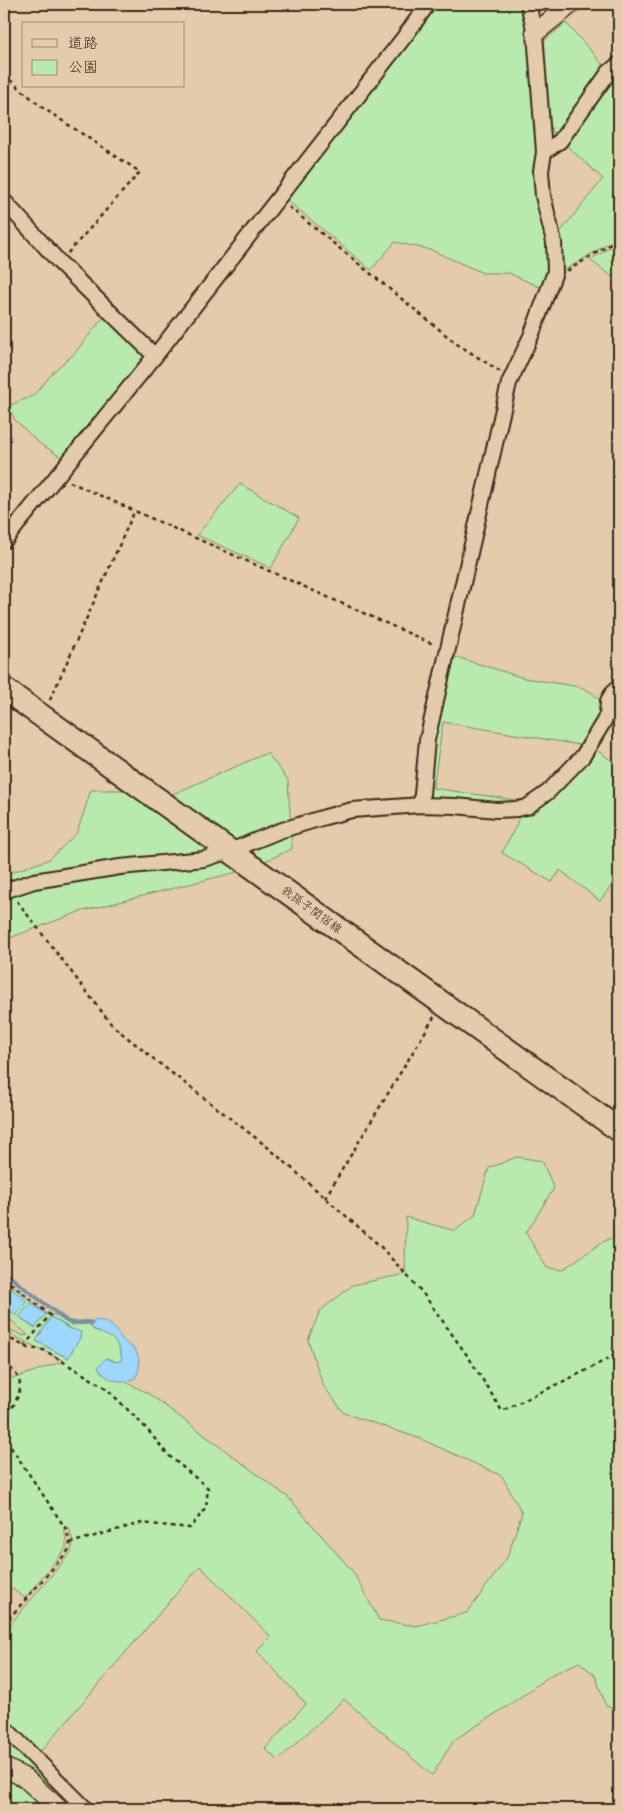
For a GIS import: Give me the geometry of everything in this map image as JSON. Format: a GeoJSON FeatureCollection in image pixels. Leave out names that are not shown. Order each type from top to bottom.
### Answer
{"type":"FeatureCollection","features":[{"type":"Feature","properties":{"kind":"main road","name":"我孫子関宿線"},"geometry":{"type":"LineString","coordinates":[[4,689],[619,1130]]}},
{"type":"Feature","properties":{"kind":"street"},"geometry":{"type":"LineString","coordinates":[[4,541],[155,356],[428,4]]}},
{"type":"Feature","properties":{"kind":"street"},"geometry":{"type":"LineString","coordinates":[[421,805],[427,740],[511,378],[531,336],[555,272],[554,242],[543,196],[541,171],[544,152],[535,33],[528,4]]}},
{"type":"Feature","properties":{"kind":"street"},"geometry":{"type":"LineString","coordinates":[[535,33],[571,4]]}},
{"type":"Feature","properties":{"kind":"street"},"geometry":{"type":"LineString","coordinates":[[544,152],[560,141],[609,72],[619,64]]}},
{"type":"Feature","properties":{"kind":"street"},"geometry":{"type":"LineString","coordinates":[[4,201],[60,263],[155,356]]}},
{"type":"Feature","properties":{"kind":"street"},"geometry":{"type":"LineString","coordinates":[[6,890],[34,881],[120,867],[204,859],[230,851],[279,831],[352,810],[421,805],[497,810],[526,807],[548,792],[583,756],[604,721],[607,714],[608,701],[613,692],[619,687]]}},
{"type":"Feature","properties":{"kind":"street"},"geometry":{"type":"LineString","coordinates":[[4,1727],[86,1809]]}},
{"type":"Feature","properties":{"kind":"street"},"geometry":{"type":"LineString","coordinates":[[4,1767],[25,1778],[59,1809]]}},
{"type":"Feature","properties":{"kind":"path"},"geometry":{"type":"LineString","coordinates":[[4,76],[43,108],[140,172],[60,263]]}},
{"type":"Feature","properties":{"kind":"path"},"geometry":{"type":"LineString","coordinates":[[278,198],[457,344],[511,378]]}},
{"type":"Feature","properties":{"kind":"path"},"geometry":{"type":"LineString","coordinates":[[550,284],[559,276],[619,239]]}},
{"type":"Feature","properties":{"kind":"path"},"geometry":{"type":"LineString","coordinates":[[57,476],[448,650]]}},
{"type":"Feature","properties":{"kind":"path"},"geometry":{"type":"LineString","coordinates":[[42,716],[135,510]]}},
{"type":"Feature","properties":{"kind":"path"},"geometry":{"type":"LineString","coordinates":[[6,890],[112,1025],[270,1150],[380,1246],[422,1292],[471,1361],[502,1411],[593,1367],[619,1352]]}},
{"type":"Feature","properties":{"kind":"path"},"geometry":{"type":"LineString","coordinates":[[325,1198],[442,1003]]}},
{"type":"Feature","properties":{"kind":"path"},"geometry":{"type":"LineString","coordinates":[[4,1278],[50,1314],[24,1346]]}},
{"type":"Feature","properties":{"kind":"path"},"geometry":{"type":"LineString","coordinates":[[4,1336],[24,1346],[44,1350],[106,1388],[146,1428],[168,1455],[208,1488],[206,1508],[190,1528],[141,1523],[70,1543]]}},
{"type":"Feature","properties":{"kind":"path"},"geometry":{"type":"LineString","coordinates":[[4,1363],[16,1371],[21,1390],[4,1423]]}},
{"type":"Feature","properties":{"kind":"path"},"geometry":{"type":"LineString","coordinates":[[4,1433],[4,1438],[66,1529],[70,1543],[68,1551],[4,1624]]}},
{"type":"Feature","properties":{"kind":"green space"},"geometry":{"type":"Polygon","coordinates":[[[436,4],[524,4],[532,66],[539,180],[551,249],[546,290],[509,273],[483,273],[431,250],[395,242],[371,270],[287,200],[286,197],[406,44],[422,27],[436,4]]]}},
{"type":"Feature","properties":{"kind":"green space"},"geometry":{"type":"Polygon","coordinates":[[[566,23],[605,67],[557,133],[548,131],[543,42],[566,23]]]}},
{"type":"Feature","properties":{"kind":"green space"},"geometry":{"type":"Polygon","coordinates":[[[613,76],[619,82],[619,237],[560,273],[556,237],[603,179],[564,143],[613,76]]]}},
{"type":"Feature","properties":{"kind":"green space"},"geometry":{"type":"Polygon","coordinates":[[[619,242],[619,282],[590,260],[619,242]]]}},
{"type":"Feature","properties":{"kind":"green space"},"geometry":{"type":"Polygon","coordinates":[[[106,314],[148,354],[66,460],[39,443],[15,420],[8,406],[33,396],[56,369],[74,354],[106,314]]]}},
{"type":"Feature","properties":{"kind":"green space"},"geometry":{"type":"Polygon","coordinates":[[[240,484],[299,518],[271,568],[197,535],[240,484]]]}},
{"type":"Feature","properties":{"kind":"green space"},"geometry":{"type":"Polygon","coordinates":[[[453,656],[524,678],[580,687],[593,694],[603,706],[586,746],[443,722],[433,788],[528,802],[522,805],[426,802],[430,743],[453,656]]]}},
{"type":"Feature","properties":{"kind":"green space"},"geometry":{"type":"Polygon","coordinates":[[[591,747],[619,765],[619,875],[600,901],[560,870],[552,882],[502,853],[516,826],[521,811],[591,747]]]}},
{"type":"Feature","properties":{"kind":"green space"},"geometry":{"type":"Polygon","coordinates":[[[267,753],[288,780],[292,849],[245,870],[79,912],[4,940],[4,875],[50,859],[77,833],[91,790],[149,790],[173,794],[267,753]]]}},
{"type":"Feature","properties":{"kind":"green space"},"geometry":{"type":"Polygon","coordinates":[[[517,1157],[542,1161],[554,1188],[526,1233],[547,1268],[562,1270],[601,1243],[619,1234],[619,1711],[606,1706],[595,1675],[579,1662],[551,1675],[509,1705],[454,1740],[432,1775],[344,1699],[278,1760],[265,1749],[306,1704],[257,1651],[271,1637],[200,1566],[40,1752],[4,1719],[4,1632],[71,1552],[73,1543],[69,1527],[63,1530],[66,1537],[66,1548],[25,1598],[4,1583],[4,1380],[64,1361],[4,1331],[4,1327],[24,1336],[28,1335],[4,1314],[4,1306],[16,1315],[12,1289],[4,1298],[4,1295],[13,1286],[50,1317],[53,1314],[70,1325],[89,1324],[94,1330],[113,1338],[117,1343],[122,1358],[116,1362],[108,1358],[99,1368],[149,1394],[289,1498],[353,1572],[379,1620],[416,1626],[467,1613],[507,1558],[522,1513],[502,1476],[421,1439],[344,1413],[323,1385],[308,1340],[320,1311],[353,1285],[405,1274],[406,1217],[455,1231],[475,1215],[489,1168],[517,1157]],[[51,1317],[36,1341],[68,1358],[81,1335],[51,1317]]]}},
{"type":"Feature","properties":{"kind":"green space"},"geometry":{"type":"Polygon","coordinates":[[[4,1728],[87,1809],[4,1809],[4,1728]]]}},
{"type":"Feature","properties":{"kind":"water"},"geometry":{"type":"Polygon","coordinates":[[[12,1289],[27,1301],[16,1315],[4,1306],[4,1298],[12,1289]]]}},
{"type":"Feature","properties":{"kind":"water"},"geometry":{"type":"Polygon","coordinates":[[[31,1303],[46,1314],[35,1328],[19,1317],[31,1303]]]}},
{"type":"Feature","properties":{"kind":"water"},"geometry":{"type":"Polygon","coordinates":[[[51,1317],[68,1328],[81,1332],[80,1338],[68,1358],[36,1341],[51,1317]]]}},
{"type":"Feature","properties":{"kind":"water"},"geometry":{"type":"Polygon","coordinates":[[[95,1320],[109,1324],[136,1351],[139,1363],[135,1378],[125,1381],[114,1380],[104,1375],[98,1367],[106,1358],[116,1362],[122,1358],[120,1350],[111,1338],[92,1328],[91,1325],[95,1320]]]}},
{"type":"Feature","properties":{"kind":"waterway"},"geometry":{"type":"LineString","coordinates":[[4,1272],[68,1322],[92,1323]]}}]}
